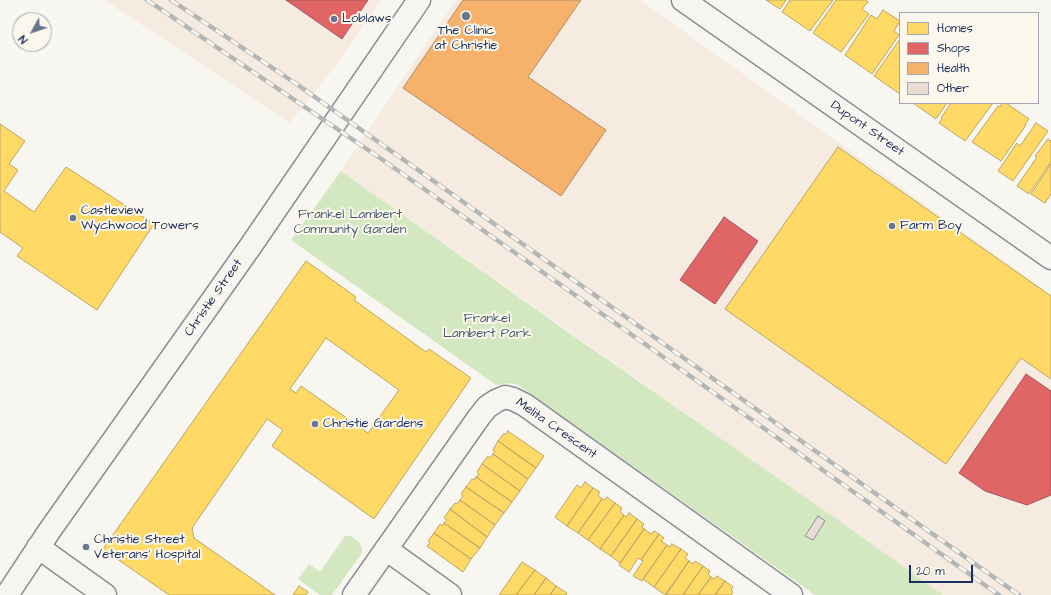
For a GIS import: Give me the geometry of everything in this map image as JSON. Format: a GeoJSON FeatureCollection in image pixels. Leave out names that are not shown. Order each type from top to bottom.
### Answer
{"type":"FeatureCollection","features":[{"type":"Feature","properties":{"kind":"street","name":"Christie Street"},"geometry":{"type":"LineString","coordinates":[[5,593],[250,247],[419,0]]}},
{"type":"Feature","properties":{"kind":"street","name":"Dupont Street"},"geometry":{"type":"LineString","coordinates":[[683,0],[1051,258]]}},
{"type":"Feature","properties":{"kind":"street","name":"Melita Crescent"},"geometry":{"type":"LineString","coordinates":[[354,595],[479,417],[487,407],[496,401],[505,398],[513,399],[525,405],[791,595]]}},
{"type":"Feature","properties":{"kind":"street"},"geometry":{"type":"LineString","coordinates":[[38,547],[105,595]]}},
{"type":"Feature","properties":{"kind":"street"},"geometry":{"type":"LineString","coordinates":[[386,549],[450,595]]}},
{"type":"Feature","properties":{"kind":"shaded area"},"geometry":{"type":"Polygon","coordinates":[[[104,0],[381,0],[337,64],[290,123],[104,0]]]}},
{"type":"Feature","properties":{"kind":"shaded area"},"geometry":{"type":"Polygon","coordinates":[[[456,0],[640,0],[1051,295],[1051,595],[943,595],[341,171],[456,0]]]}},
{"type":"Feature","properties":{"kind":"green space","name":"Frankel Lambert Park"},"geometry":{"type":"Polygon","coordinates":[[[341,171],[943,595],[815,595],[518,385],[508,383],[496,385],[291,240],[341,171]]]}},
{"type":"Feature","properties":{"kind":"green space"},"geometry":{"type":"Polygon","coordinates":[[[345,536],[351,536],[359,542],[362,548],[362,553],[332,595],[320,595],[298,579],[309,564],[320,572],[345,536]]]}},
{"type":"Feature","properties":{"kind":"building: Homes"},"geometry":{"type":"Polygon","coordinates":[[[766,0],[786,0],[780,9],[766,0]]]}},
{"type":"Feature","properties":{"kind":"building: Homes"},"geometry":{"type":"Polygon","coordinates":[[[790,0],[833,0],[810,31],[782,12],[790,0]]]}},
{"type":"Feature","properties":{"kind":"building: Homes"},"geometry":{"type":"Polygon","coordinates":[[[836,0],[866,0],[868,2],[862,9],[869,14],[841,52],[813,33],[836,0]]]}},
{"type":"Feature","properties":{"kind":"building: Homes"},"geometry":{"type":"Polygon","coordinates":[[[883,10],[899,20],[894,31],[899,35],[872,74],[845,55],[871,15],[877,19],[883,10]]]}},
{"type":"Feature","properties":{"kind":"building: Homes"},"geometry":{"type":"Polygon","coordinates":[[[899,40],[899,93],[874,76],[899,40]]]}},
{"type":"Feature","properties":{"kind":"building: Homes"},"geometry":{"type":"Polygon","coordinates":[[[914,104],[946,104],[936,119],[914,104]]]}},
{"type":"Feature","properties":{"kind":"building: Homes"},"geometry":{"type":"Polygon","coordinates":[[[950,104],[992,104],[965,141],[939,123],[942,119],[941,118],[950,104]]]}},
{"type":"Feature","properties":{"kind":"building: Homes"},"geometry":{"type":"Polygon","coordinates":[[[1002,104],[1007,104],[1029,119],[1001,161],[972,142],[998,106],[1000,107],[1002,104]]]}},
{"type":"Feature","properties":{"kind":"building: Homes"},"geometry":{"type":"Polygon","coordinates":[[[1036,123],[1048,131],[1013,181],[998,171],[1017,143],[1020,146],[1036,123]]]}},
{"type":"Feature","properties":{"kind":"building: Homes","name":"Castleview Wychwood Towers"},"geometry":{"type":"Polygon","coordinates":[[[0,124],[25,141],[9,164],[18,170],[4,191],[34,212],[66,167],[154,224],[97,310],[17,256],[23,248],[0,232],[0,124]]]}},
{"type":"Feature","properties":{"kind":"building: Homes"},"geometry":{"type":"Polygon","coordinates":[[[1048,139],[1050,141],[1051,140],[1051,162],[1029,194],[1017,186],[1037,157],[1035,156],[1048,139]]]}},
{"type":"Feature","properties":{"kind":"building: Homes"},"geometry":{"type":"Polygon","coordinates":[[[838,147],[1051,296],[1051,379],[1021,358],[946,464],[725,309],[838,147]]]}},
{"type":"Feature","properties":{"kind":"building: Homes"},"geometry":{"type":"Polygon","coordinates":[[[1051,164],[1051,194],[1045,203],[1031,194],[1051,164]]]}},
{"type":"Feature","properties":{"kind":"building: Homes","name":"Christie Gardens"},"geometry":{"type":"Polygon","coordinates":[[[306,261],[356,297],[354,300],[426,352],[429,349],[471,378],[374,519],[272,446],[283,430],[267,419],[192,528],[194,538],[275,595],[169,595],[103,549],[306,261]],[[326,338],[290,389],[296,393],[301,386],[368,433],[399,390],[326,338]]]}},
{"type":"Feature","properties":{"kind":"building: Homes"},"geometry":{"type":"Polygon","coordinates":[[[508,431],[544,456],[536,468],[498,441],[504,433],[506,435],[508,431]]]}},
{"type":"Feature","properties":{"kind":"building: Homes"},"geometry":{"type":"Polygon","coordinates":[[[498,441],[536,468],[528,479],[493,454],[495,451],[493,450],[498,441]]]}},
{"type":"Feature","properties":{"kind":"building: Homes"},"geometry":{"type":"Polygon","coordinates":[[[493,454],[528,479],[520,491],[482,464],[488,456],[490,458],[493,454]]]}},
{"type":"Feature","properties":{"kind":"building: Homes"},"geometry":{"type":"Polygon","coordinates":[[[482,464],[520,491],[512,502],[476,477],[479,474],[477,472],[482,464]]]}},
{"type":"Feature","properties":{"kind":"building: Homes"},"geometry":{"type":"Polygon","coordinates":[[[476,477],[512,502],[504,513],[466,487],[472,479],[474,480],[476,477]]]}},
{"type":"Feature","properties":{"kind":"building: Homes"},"geometry":{"type":"Polygon","coordinates":[[[585,482],[593,488],[567,526],[555,517],[577,485],[581,488],[585,482]]]}},
{"type":"Feature","properties":{"kind":"building: Homes"},"geometry":{"type":"Polygon","coordinates":[[[466,487],[504,513],[495,525],[460,500],[463,496],[461,494],[466,487]]]}},
{"type":"Feature","properties":{"kind":"building: Homes"},"geometry":{"type":"Polygon","coordinates":[[[593,488],[600,492],[598,495],[602,499],[578,533],[567,526],[593,488]]]}},
{"type":"Feature","properties":{"kind":"building: Homes"},"geometry":{"type":"Polygon","coordinates":[[[607,497],[615,503],[588,540],[578,533],[602,499],[605,500],[607,497]]]}},
{"type":"Feature","properties":{"kind":"building: Homes"},"geometry":{"type":"Polygon","coordinates":[[[460,500],[495,525],[487,537],[450,509],[460,500]]]}},
{"type":"Feature","properties":{"kind":"building: Homes"},"geometry":{"type":"Polygon","coordinates":[[[615,503],[622,508],[620,512],[624,515],[600,549],[588,540],[615,503]]]}},
{"type":"Feature","properties":{"kind":"building: Homes"},"geometry":{"type":"Polygon","coordinates":[[[450,509],[487,537],[480,548],[444,523],[447,520],[444,518],[450,509]]]}},
{"type":"Feature","properties":{"kind":"building: Homes"},"geometry":{"type":"Polygon","coordinates":[[[629,513],[637,519],[611,556],[600,549],[624,515],[626,517],[629,513]]]}},
{"type":"Feature","properties":{"kind":"building: Homes"},"geometry":{"type":"Polygon","coordinates":[[[637,519],[644,524],[642,527],[644,529],[620,563],[611,556],[637,519]]]}},
{"type":"Feature","properties":{"kind":"building: Homes"},"geometry":{"type":"Polygon","coordinates":[[[444,523],[480,548],[471,559],[434,533],[440,524],[442,526],[444,523]]]}},
{"type":"Feature","properties":{"kind":"building: Homes"},"geometry":{"type":"Polygon","coordinates":[[[644,529],[651,534],[654,531],[659,534],[641,560],[638,558],[629,572],[619,565],[644,529]]]}},
{"type":"Feature","properties":{"kind":"building: Homes"},"geometry":{"type":"Polygon","coordinates":[[[434,533],[471,559],[463,572],[427,546],[430,543],[428,541],[434,533]]]}},
{"type":"Feature","properties":{"kind":"building: Homes"},"geometry":{"type":"Polygon","coordinates":[[[659,534],[664,538],[661,541],[667,545],[642,581],[633,576],[643,561],[641,560],[659,534]]]}},
{"type":"Feature","properties":{"kind":"building: Homes"},"geometry":{"type":"Polygon","coordinates":[[[672,544],[681,549],[654,587],[643,579],[667,545],[670,547],[672,544]]]}},
{"type":"Feature","properties":{"kind":"building: Homes"},"geometry":{"type":"Polygon","coordinates":[[[681,549],[688,554],[685,558],[689,561],[665,595],[654,587],[681,549]]]}},
{"type":"Feature","properties":{"kind":"building: Homes"},"geometry":{"type":"Polygon","coordinates":[[[689,561],[693,564],[695,561],[703,566],[683,595],[666,595],[689,561]]]}},
{"type":"Feature","properties":{"kind":"building: Homes"},"geometry":{"type":"Polygon","coordinates":[[[522,562],[535,570],[516,595],[499,595],[522,562]]]}},
{"type":"Feature","properties":{"kind":"building: Homes"},"geometry":{"type":"Polygon","coordinates":[[[703,566],[710,571],[708,574],[711,577],[698,595],[683,595],[703,566]]]}},
{"type":"Feature","properties":{"kind":"building: Homes"},"geometry":{"type":"Polygon","coordinates":[[[535,570],[546,578],[534,595],[516,595],[535,570]]]}},
{"type":"Feature","properties":{"kind":"building: Homes"},"geometry":{"type":"Polygon","coordinates":[[[717,576],[725,581],[715,595],[698,595],[711,577],[714,579],[717,576]]]}},
{"type":"Feature","properties":{"kind":"building: Homes"},"geometry":{"type":"Polygon","coordinates":[[[546,578],[556,586],[550,595],[534,595],[546,578]]]}},
{"type":"Feature","properties":{"kind":"building: Homes"},"geometry":{"type":"Polygon","coordinates":[[[725,581],[733,587],[731,590],[733,592],[731,595],[715,595],[725,581]]]}},
{"type":"Feature","properties":{"kind":"building: Homes"},"geometry":{"type":"Polygon","coordinates":[[[299,586],[308,592],[306,595],[293,595],[299,586]]]}},
{"type":"Feature","properties":{"kind":"building: Homes"},"geometry":{"type":"Polygon","coordinates":[[[556,586],[567,593],[566,595],[550,595],[556,586]]]}},
{"type":"Feature","properties":{"kind":"building: Shops","name":"Loblaws"},"geometry":{"type":"Polygon","coordinates":[[[286,0],[368,0],[342,39],[286,0]]]}},
{"type":"Feature","properties":{"kind":"building: Shops"},"geometry":{"type":"Polygon","coordinates":[[[724,217],[758,241],[715,304],[680,280],[724,217]]]}},
{"type":"Feature","properties":{"kind":"building: Shops"},"geometry":{"type":"Polygon","coordinates":[[[1026,374],[1051,391],[1051,495],[1027,505],[985,491],[959,473],[1026,374]]]}},
{"type":"Feature","properties":{"kind":"building: Health"},"geometry":{"type":"Polygon","coordinates":[[[463,0],[581,0],[528,77],[606,130],[561,196],[403,88],[463,0]]]}},
{"type":"Feature","properties":{"kind":"building: Other"},"geometry":{"type":"Polygon","coordinates":[[[818,516],[825,521],[813,540],[805,536],[818,516]]]}},
{"type":"Feature","properties":{"kind":"railway"},"geometry":{"type":"LineString","coordinates":[[147,0],[380,158],[999,595]]}},
{"type":"Feature","properties":{"kind":"railway"},"geometry":{"type":"LineString","coordinates":[[171,0],[295,83],[1019,595]]}},
{"type":"Feature","properties":{"kind":"place","name":"The Clinic at Christie"},"geometry":{"type":"Point","coordinates":[466,16]}},
{"type":"Feature","properties":{"kind":"place","name":"Loblaws"},"geometry":{"type":"Point","coordinates":[334,19]}},
{"type":"Feature","properties":{"kind":"place","name":"Castleview Wychwood Towers"},"geometry":{"type":"Point","coordinates":[73,218]}},
{"type":"Feature","properties":{"kind":"place","name":"Farm Boy"},"geometry":{"type":"Point","coordinates":[892,226]}},
{"type":"Feature","properties":{"kind":"place","name":"Christie Gardens"},"geometry":{"type":"Point","coordinates":[315,424]}},
{"type":"Feature","properties":{"kind":"place","name":"Christie Street Veterans’ Hospital"},"geometry":{"type":"Point","coordinates":[86,547]}},
{"type":"Feature","properties":{"kind":"park label","name":"Frankel Lambert Community Garden"},"geometry":{"type":"Point","coordinates":[350,222]}}]}
